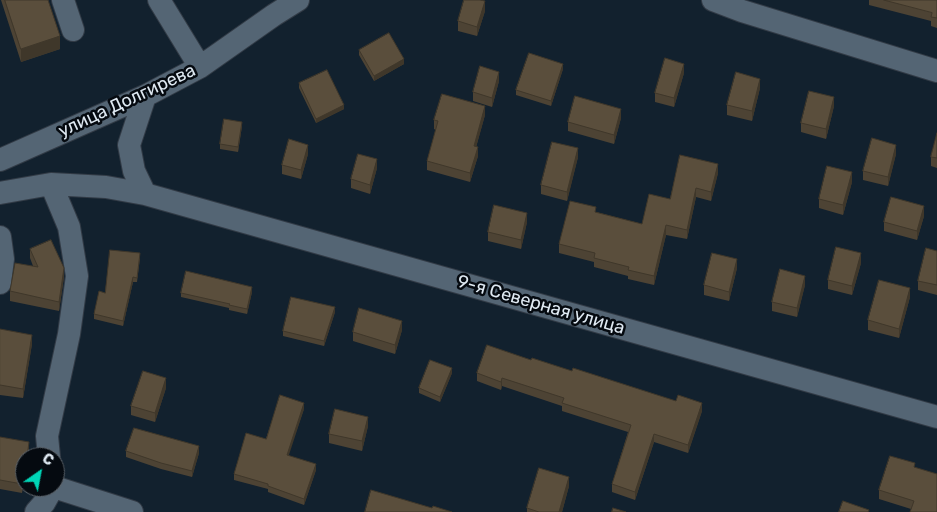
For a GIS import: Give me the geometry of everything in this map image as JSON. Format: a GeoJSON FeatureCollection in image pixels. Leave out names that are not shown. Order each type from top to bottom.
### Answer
{"type":"FeatureCollection","features":[{"type":"Feature","properties":{"kind":"street"},"geometry":{"type":"LineString","coordinates":[[64,0],[73,30]]}},
{"type":"Feature","properties":{"kind":"street"},"geometry":{"type":"LineString","coordinates":[[159,0],[200,67]]}},
{"type":"Feature","properties":{"kind":"street","name":"улица Долгирева"},"geometry":{"type":"LineString","coordinates":[[0,160],[145,96],[200,67],[298,0]]}},
{"type":"Feature","properties":{"kind":"street"},"geometry":{"type":"LineString","coordinates":[[713,0],[742,11],[937,71]]}},
{"type":"Feature","properties":{"kind":"street"},"geometry":{"type":"LineString","coordinates":[[145,96],[130,145],[134,171],[145,194]]}},
{"type":"Feature","properties":{"kind":"street"},"geometry":{"type":"LineString","coordinates":[[48,447],[46,436],[69,334],[77,276],[69,227],[51,184]]}},
{"type":"Feature","properties":{"kind":"street","name":"9-я Северная улица"},"geometry":{"type":"LineString","coordinates":[[0,193],[51,184],[106,187],[145,194],[937,417]]}},
{"type":"Feature","properties":{"kind":"street"},"geometry":{"type":"LineString","coordinates":[[0,237],[3,259],[0,283]]}},
{"type":"Feature","properties":{"kind":"street"},"geometry":{"type":"LineString","coordinates":[[65,491],[132,512]]}},
{"type":"Feature","properties":{"kind":"street"},"geometry":{"type":"LineString","coordinates":[[36,512],[48,497]]}},
{"type":"Feature","properties":{"kind":"building"},"geometry":{"type":"Polygon","coordinates":[[[5,0],[48,0],[60,36],[21,49],[5,0]]]}},
{"type":"Feature","properties":{"kind":"building"},"geometry":{"type":"Polygon","coordinates":[[[464,0],[485,1],[477,27],[458,21],[464,0]]]}},
{"type":"Feature","properties":{"kind":"building"},"geometry":{"type":"Polygon","coordinates":[[[884,0],[937,0],[937,18],[931,17],[932,13],[884,0]]]}},
{"type":"Feature","properties":{"kind":"building"},"geometry":{"type":"Polygon","coordinates":[[[389,33],[404,59],[374,76],[359,50],[389,33]]]}},
{"type":"Feature","properties":{"kind":"building"},"geometry":{"type":"Polygon","coordinates":[[[529,53],[563,64],[551,101],[516,90],[529,53]]]}},
{"type":"Feature","properties":{"kind":"building"},"geometry":{"type":"Polygon","coordinates":[[[665,58],[684,64],[674,98],[655,93],[665,58]]]}},
{"type":"Feature","properties":{"kind":"building"},"geometry":{"type":"Polygon","coordinates":[[[480,66],[499,72],[492,98],[473,92],[480,66]]]}},
{"type":"Feature","properties":{"kind":"building"},"geometry":{"type":"Polygon","coordinates":[[[327,70],[344,105],[316,119],[299,83],[327,70]]]}},
{"type":"Feature","properties":{"kind":"building"},"geometry":{"type":"Polygon","coordinates":[[[736,72],[760,79],[752,111],[727,105],[736,72]]]}},
{"type":"Feature","properties":{"kind":"building"},"geometry":{"type":"Polygon","coordinates":[[[809,91],[834,97],[826,129],[801,123],[809,91]]]}},
{"type":"Feature","properties":{"kind":"building"},"geometry":{"type":"Polygon","coordinates":[[[442,94],[485,106],[474,146],[478,147],[470,173],[427,161],[438,121],[434,120],[442,94]]]}},
{"type":"Feature","properties":{"kind":"building"},"geometry":{"type":"Polygon","coordinates":[[[575,96],[621,109],[614,135],[568,122],[575,96]]]}},
{"type":"Feature","properties":{"kind":"building"},"geometry":{"type":"Polygon","coordinates":[[[224,119],[242,122],[238,147],[220,144],[224,119]]]}},
{"type":"Feature","properties":{"kind":"building"},"geometry":{"type":"Polygon","coordinates":[[[937,133],[937,158],[931,157],[937,133]]]}},
{"type":"Feature","properties":{"kind":"building"},"geometry":{"type":"Polygon","coordinates":[[[872,138],[896,145],[888,177],[863,171],[872,138]]]}},
{"type":"Feature","properties":{"kind":"building"},"geometry":{"type":"Polygon","coordinates":[[[289,139],[308,145],[301,170],[282,165],[289,139]]]}},
{"type":"Feature","properties":{"kind":"building"},"geometry":{"type":"Polygon","coordinates":[[[552,142],[578,148],[567,192],[541,185],[552,142]]]}},
{"type":"Feature","properties":{"kind":"building"},"geometry":{"type":"Polygon","coordinates":[[[358,154],[377,159],[370,185],[351,179],[358,154]]]}},
{"type":"Feature","properties":{"kind":"building"},"geometry":{"type":"Polygon","coordinates":[[[680,155],[718,164],[711,192],[696,188],[687,230],[666,225],[654,276],[628,270],[629,267],[594,258],[595,253],[559,244],[570,201],[596,207],[595,212],[642,224],[649,194],[670,199],[680,155]]]}},
{"type":"Feature","properties":{"kind":"building"},"geometry":{"type":"Polygon","coordinates":[[[827,166],[852,172],[843,205],[819,199],[827,166]]]}},
{"type":"Feature","properties":{"kind":"building"},"geometry":{"type":"Polygon","coordinates":[[[891,197],[924,206],[917,231],[884,222],[891,197]]]}},
{"type":"Feature","properties":{"kind":"building"},"geometry":{"type":"Polygon","coordinates":[[[494,205],[527,213],[521,240],[488,232],[494,205]]]}},
{"type":"Feature","properties":{"kind":"building"},"geometry":{"type":"Polygon","coordinates":[[[51,240],[64,268],[59,302],[10,291],[15,263],[38,267],[30,249],[51,240]]]}},
{"type":"Feature","properties":{"kind":"building"},"geometry":{"type":"Polygon","coordinates":[[[836,247],[861,253],[852,286],[828,280],[836,247]]]}},
{"type":"Feature","properties":{"kind":"building"},"geometry":{"type":"Polygon","coordinates":[[[926,248],[937,251],[937,285],[918,281],[926,248]]]}},
{"type":"Feature","properties":{"kind":"building"},"geometry":{"type":"Polygon","coordinates":[[[110,250],[140,253],[137,278],[133,277],[123,321],[94,314],[99,291],[105,293],[110,250]]]}},
{"type":"Feature","properties":{"kind":"building"},"geometry":{"type":"Polygon","coordinates":[[[712,253],[737,259],[729,292],[704,285],[712,253]]]}},
{"type":"Feature","properties":{"kind":"building"},"geometry":{"type":"Polygon","coordinates":[[[780,269],[805,276],[797,308],[772,302],[780,269]]]}},
{"type":"Feature","properties":{"kind":"building"},"geometry":{"type":"Polygon","coordinates":[[[186,271],[252,287],[247,309],[181,293],[186,271]]]}},
{"type":"Feature","properties":{"kind":"building"},"geometry":{"type":"Polygon","coordinates":[[[879,280],[910,288],[899,329],[868,320],[879,280]]]}},
{"type":"Feature","properties":{"kind":"building"},"geometry":{"type":"Polygon","coordinates":[[[291,297],[335,307],[324,341],[283,331],[291,297]]]}},
{"type":"Feature","properties":{"kind":"building"},"geometry":{"type":"Polygon","coordinates":[[[359,308],[402,321],[395,345],[353,332],[359,308]]]}},
{"type":"Feature","properties":{"kind":"building"},"geometry":{"type":"Polygon","coordinates":[[[0,329],[32,335],[23,389],[0,385],[0,329]]]}},
{"type":"Feature","properties":{"kind":"building"},"geometry":{"type":"Polygon","coordinates":[[[487,345],[572,371],[573,368],[676,401],[678,395],[702,403],[688,445],[654,434],[635,492],[612,484],[631,425],[562,403],[564,398],[502,378],[501,382],[477,373],[487,345]]]}},
{"type":"Feature","properties":{"kind":"building"},"geometry":{"type":"Polygon","coordinates":[[[430,360],[452,368],[440,397],[419,388],[430,360]]]}},
{"type":"Feature","properties":{"kind":"building"},"geometry":{"type":"Polygon","coordinates":[[[143,371],[166,378],[155,413],[131,406],[143,371]]]}},
{"type":"Feature","properties":{"kind":"building"},"geometry":{"type":"Polygon","coordinates":[[[280,395],[304,403],[287,455],[316,464],[304,499],[268,486],[268,484],[234,474],[246,433],[266,439],[280,395]]]}},
{"type":"Feature","properties":{"kind":"building"},"geometry":{"type":"Polygon","coordinates":[[[335,409],[368,417],[362,441],[329,434],[335,409]]]}},
{"type":"Feature","properties":{"kind":"building"},"geometry":{"type":"Polygon","coordinates":[[[134,428],[199,446],[192,471],[126,451],[134,428]]]}},
{"type":"Feature","properties":{"kind":"building"},"geometry":{"type":"Polygon","coordinates":[[[0,437],[29,442],[28,447],[15,447],[15,483],[0,480],[0,437]]]}},
{"type":"Feature","properties":{"kind":"building"},"geometry":{"type":"Polygon","coordinates":[[[890,456],[915,463],[914,467],[937,474],[937,512],[910,512],[914,501],[879,490],[890,456]]]}},
{"type":"Feature","properties":{"kind":"building"},"geometry":{"type":"Polygon","coordinates":[[[539,468],[569,477],[559,512],[539,512],[527,508],[539,468]]]}},
{"type":"Feature","properties":{"kind":"building"},"geometry":{"type":"Polygon","coordinates":[[[371,490],[432,508],[433,506],[452,512],[365,512],[371,490]]]}},
{"type":"Feature","properties":{"kind":"building"},"geometry":{"type":"Polygon","coordinates":[[[843,501],[869,510],[868,512],[839,512],[843,501]]]}},
{"type":"Feature","properties":{"kind":"building"},"geometry":{"type":"Polygon","coordinates":[[[613,508],[626,512],[612,512],[613,508]]]}}]}
